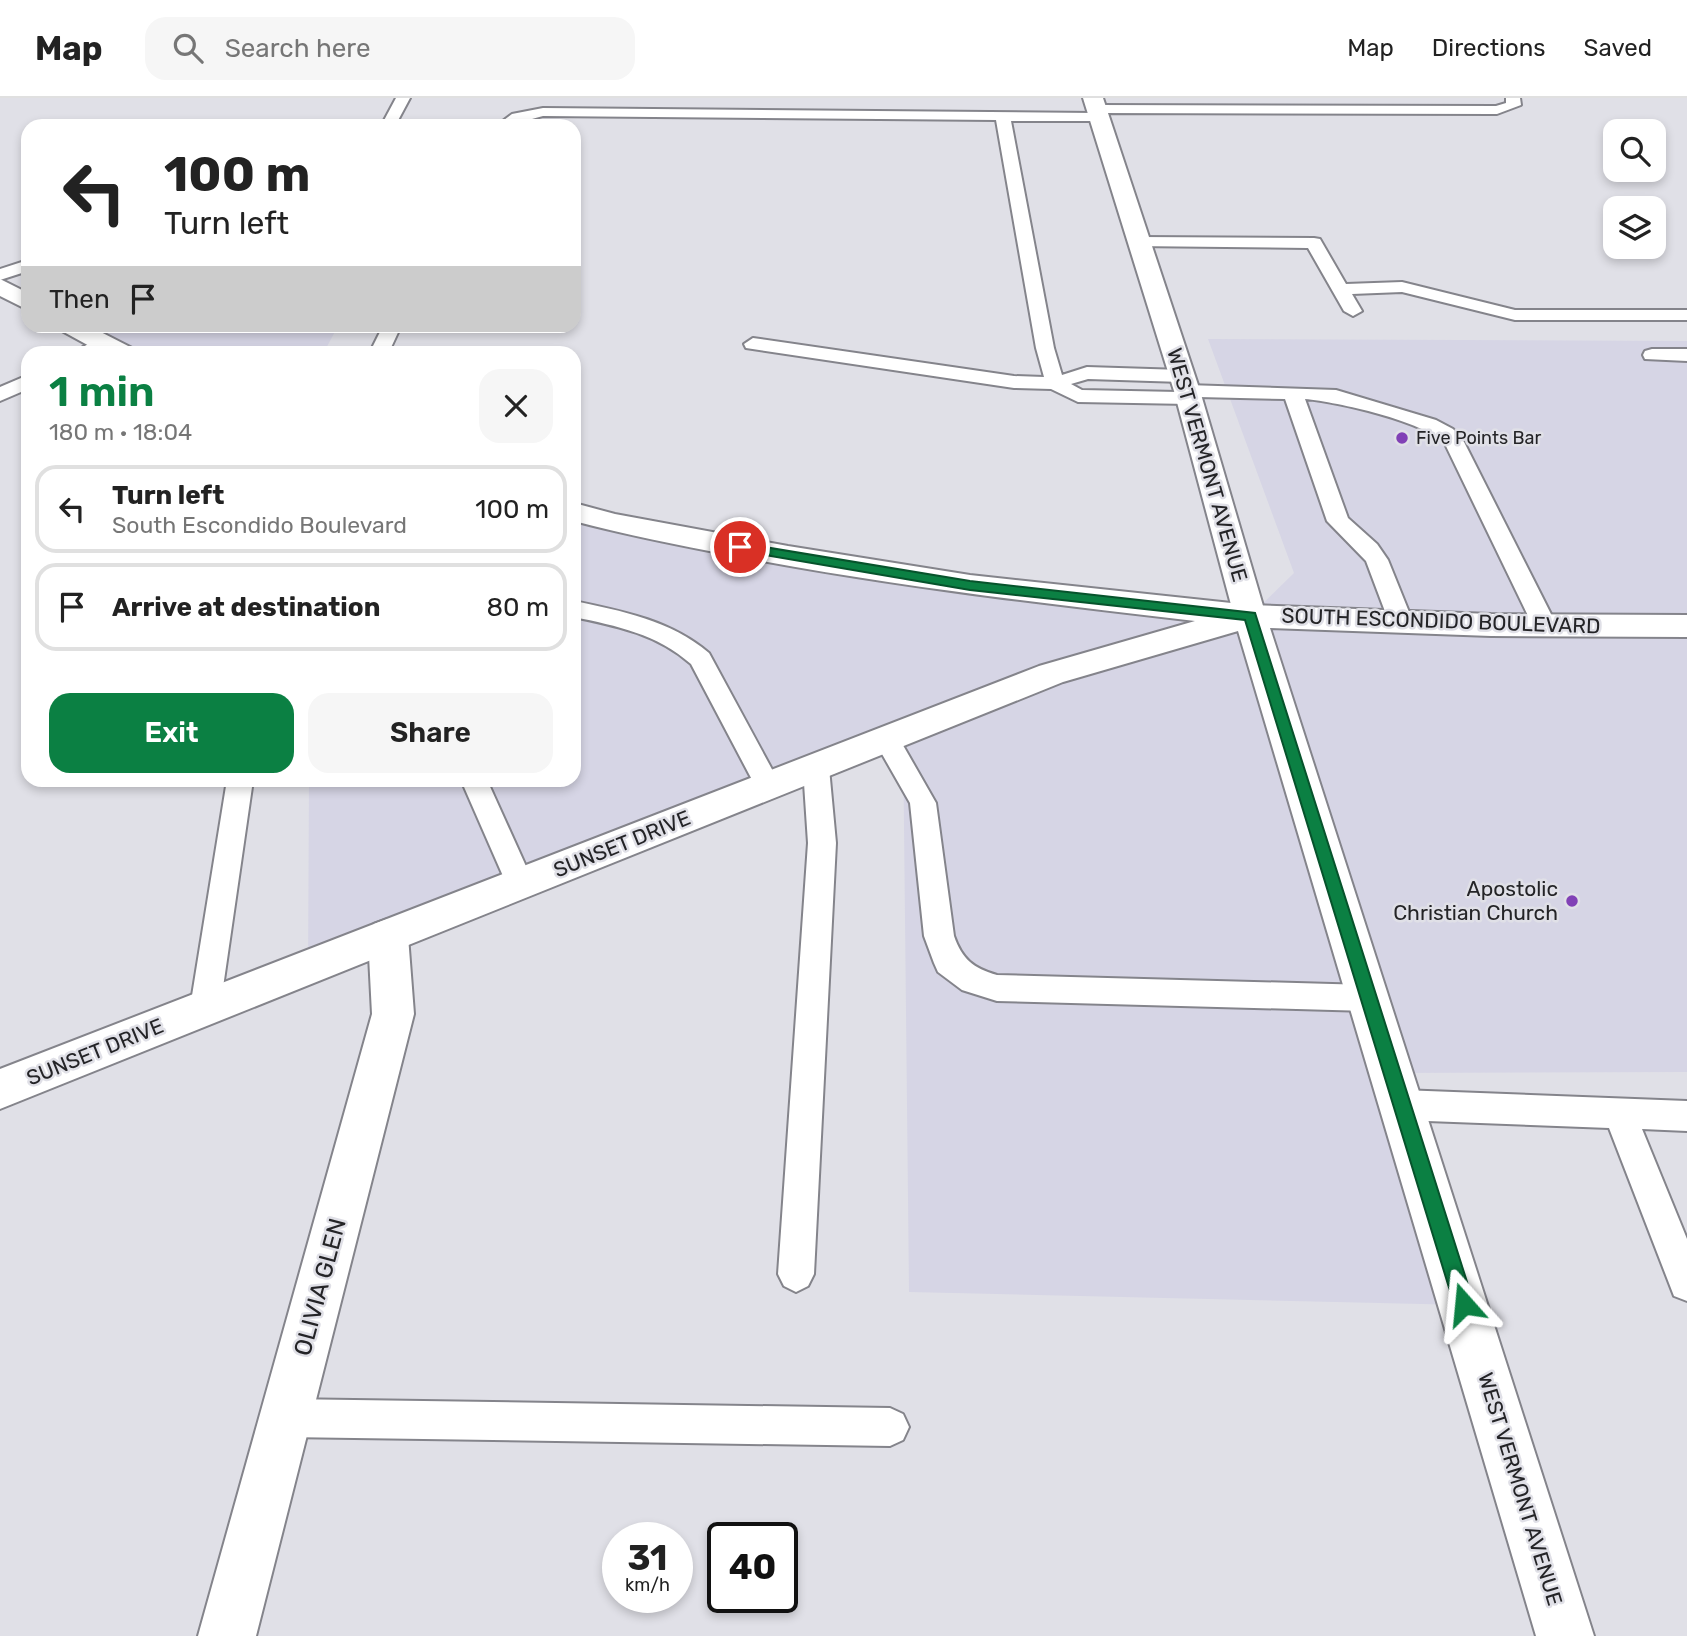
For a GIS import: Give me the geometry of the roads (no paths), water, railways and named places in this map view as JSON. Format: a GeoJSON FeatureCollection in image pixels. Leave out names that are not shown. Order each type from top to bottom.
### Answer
{"type":"FeatureCollection","features":[{"type":"Feature","properties":{"kind":"street","name":"WEST VERMONT AVENUE"},"geometry":{"type":"LineString","coordinates":[[1097,108],[1186,388],[1233,545],[1250,616],[1565,1636]]}},
{"type":"Feature","properties":{"kind":"street"},"geometry":{"type":"LineString","coordinates":[[0,286],[21,299]]}},
{"type":"Feature","properties":{"kind":"street"},"geometry":{"type":"LineString","coordinates":[[77,333],[89,346]]}},
{"type":"Feature","properties":{"kind":"street","name":"SOUTH ESCONDIDO BOULEVARD"},"geometry":{"type":"LineString","coordinates":[[581,514],[681,537],[957,583],[1250,616],[1545,626],[1687,626]]}},
{"type":"Feature","properties":{"kind":"street","name":"SUNSET DRIVE"},"geometry":{"type":"LineString","coordinates":[[0,1089],[1051,674],[1250,616]]}},
{"type":"Feature","properties":{"kind":"street","name":"OLIVIA GLEN"},"geometry":{"type":"LineString","coordinates":[[227,1636],[393,1014],[388,936]]}},
{"type":"Feature","properties":{"kind":"lane"},"geometry":{"type":"LineString","coordinates":[[392,119],[403,98]]}},
{"type":"Feature","properties":{"kind":"lane"},"geometry":{"type":"LineString","coordinates":[[514,119],[543,112],[1003,118],[1097,108],[1497,110],[1514,105],[1513,98]]}},
{"type":"Feature","properties":{"kind":"lane"},"geometry":{"type":"LineString","coordinates":[[1003,118],[1045,348],[1055,383]]}},
{"type":"Feature","properties":{"kind":"lane"},"geometry":{"type":"LineString","coordinates":[[1139,242],[1314,243],[1353,311]]}},
{"type":"Feature","properties":{"kind":"lane"},"geometry":{"type":"LineString","coordinates":[[0,275],[21,268]]}},
{"type":"Feature","properties":{"kind":"lane"},"geometry":{"type":"LineString","coordinates":[[1341,289],[1402,287],[1515,315],[1687,315]]}},
{"type":"Feature","properties":{"kind":"lane"},"geometry":{"type":"LineString","coordinates":[[753,344],[1014,382],[1055,383],[1079,396],[1186,388],[1336,396],[1418,421],[1446,432],[1454,442],[1545,626]]}},
{"type":"Feature","properties":{"kind":"lane"},"geometry":{"type":"LineString","coordinates":[[1652,355],[1687,355]]}},
{"type":"Feature","properties":{"kind":"lane"},"geometry":{"type":"LineString","coordinates":[[0,396],[21,385]]}},
{"type":"Feature","properties":{"kind":"lane"},"geometry":{"type":"LineString","coordinates":[[1293,393],[1338,521],[1369,549],[1377,560],[1401,622]]}},
{"type":"Feature","properties":{"kind":"lane"},"geometry":{"type":"LineString","coordinates":[[581,611],[656,630],[680,640],[691,650],[700,659],[768,786]]}},
{"type":"Feature","properties":{"kind":"lane"},"geometry":{"type":"LineString","coordinates":[[887,740],[923,803],[939,936],[949,963],[973,981],[997,988],[1368,998]]}},
{"type":"Feature","properties":{"kind":"lane"},"geometry":{"type":"LineString","coordinates":[[796,1274],[822,843],[816,768]]}},
{"type":"Feature","properties":{"kind":"lane"},"geometry":{"type":"LineString","coordinates":[[205,1008],[239,787]]}},
{"type":"Feature","properties":{"kind":"lane"},"geometry":{"type":"LineString","coordinates":[[477,787],[520,884]]}},
{"type":"Feature","properties":{"kind":"lane"},"geometry":{"type":"LineString","coordinates":[[1401,1105],[1687,1116]]}},
{"type":"Feature","properties":{"kind":"lane"},"geometry":{"type":"LineString","coordinates":[[1620,1114],[1687,1283]]}},
{"type":"Feature","properties":{"kind":"lane"},"geometry":{"type":"LineString","coordinates":[[285,1418],[890,1427]]}},
{"type":"Feature","properties":{"kind":"place","name":"Five Points Bar"},"geometry":{"type":"Point","coordinates":[1402,438]}},
{"type":"Feature","properties":{"kind":"place","name":"Apostolic Christian Church"},"geometry":{"type":"Point","coordinates":[1572,901]}}]}
